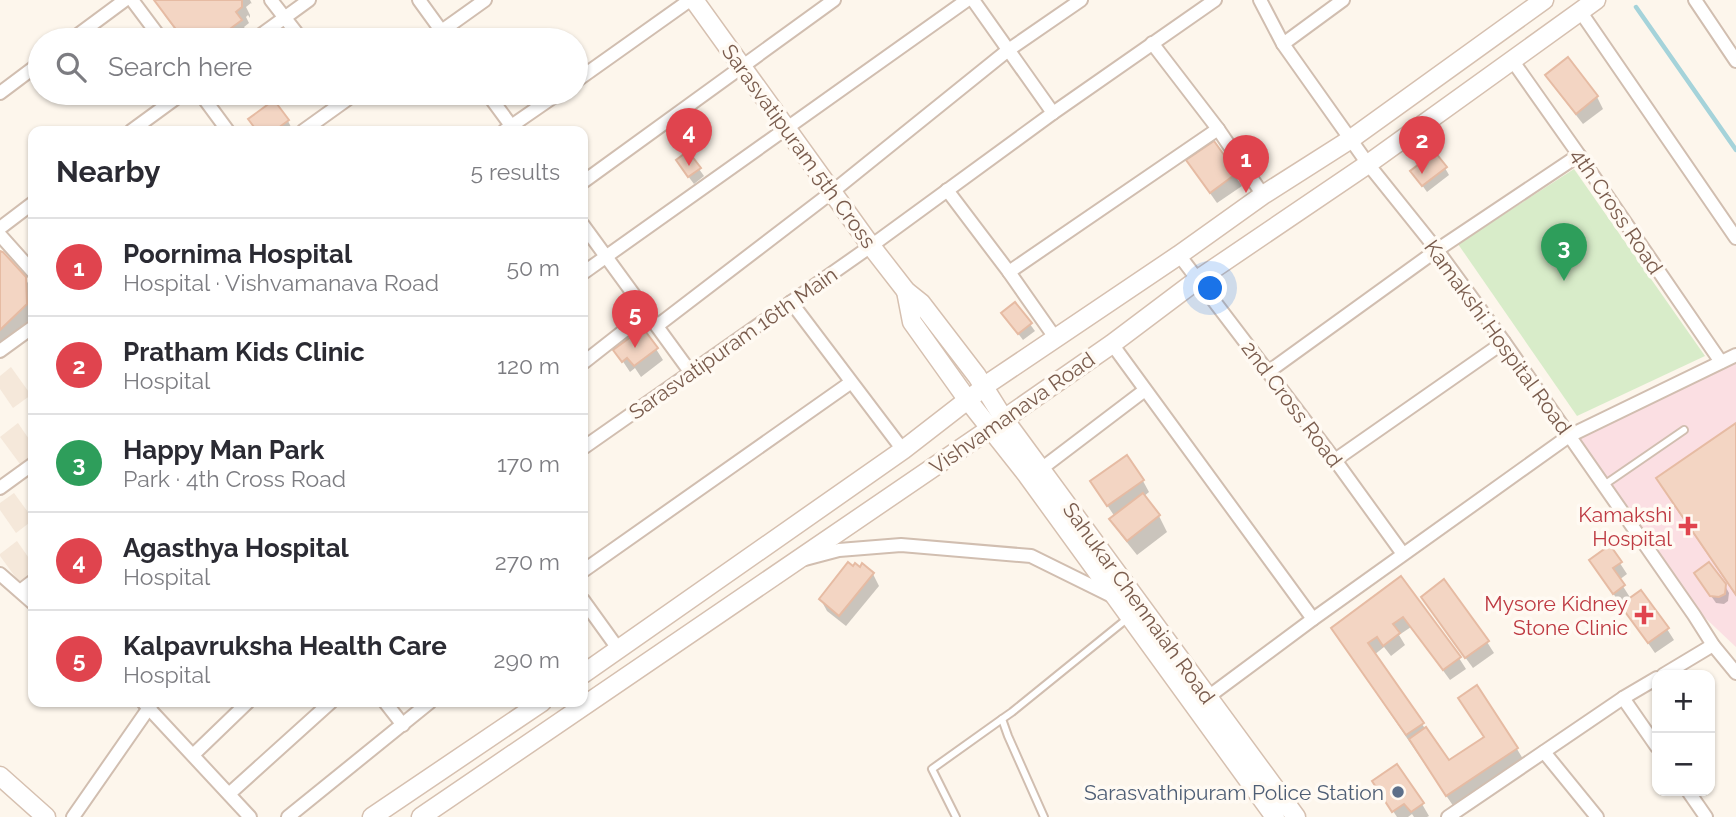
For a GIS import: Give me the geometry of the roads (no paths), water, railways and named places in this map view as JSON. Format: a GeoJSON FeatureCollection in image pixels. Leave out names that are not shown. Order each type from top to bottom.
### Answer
{"type":"FeatureCollection","features":[{"type":"Feature","properties":{"kind":"main road","name":"Sarasvatipuram 5th Cross"},"geometry":{"type":"LineString","coordinates":[[692,0],[871,246],[906,291],[921,303],[984,388]]}},
{"type":"Feature","properties":{"kind":"main road","name":"Vishvamanava Road"},"geometry":{"type":"LineString","coordinates":[[588,671],[903,450],[967,399],[1263,195],[1351,139],[1544,0]]}},
{"type":"Feature","properties":{"kind":"main road","name":"Vishvamanava Road"},"geometry":{"type":"LineString","coordinates":[[588,703],[998,424],[1197,280],[1368,163],[1596,0]]}},
{"type":"Feature","properties":{"kind":"main road","name":"Sarasvatipuram 5th Cross"},"geometry":{"type":"LineString","coordinates":[[906,291],[912,322],[967,399]]}},
{"type":"Feature","properties":{"kind":"main road","name":"Sahukar Chennaiah Road"},"geometry":{"type":"LineString","coordinates":[[984,388],[998,424],[1027,475],[1275,817]]}},
{"type":"Feature","properties":{"kind":"main road","name":"Sahukar Chennaiah Road"},"geometry":{"type":"LineString","coordinates":[[967,399],[998,424],[1041,469],[1296,817]]}},
{"type":"Feature","properties":{"kind":"main road"},"geometry":{"type":"LineString","coordinates":[[372,817],[535,707]]}},
{"type":"Feature","properties":{"kind":"main road","name":"Vishvamanava Road"},"geometry":{"type":"LineString","coordinates":[[421,817],[582,707]]}},
{"type":"Feature","properties":{"kind":"main road"},"geometry":{"type":"LineString","coordinates":[[0,776],[46,817]]}},
{"type":"Feature","properties":{"kind":"main road"},"geometry":{"type":"LineString","coordinates":[[23,797],[58,817]]}},
{"type":"Feature","properties":{"kind":"street"},"geometry":{"type":"LineString","coordinates":[[87,28],[125,0]]}},
{"type":"Feature","properties":{"kind":"street"},"geometry":{"type":"LineString","coordinates":[[132,0],[153,28]]}},
{"type":"Feature","properties":{"kind":"street"},"geometry":{"type":"LineString","coordinates":[[271,0],[292,28]]}},
{"type":"Feature","properties":{"kind":"street"},"geometry":{"type":"LineString","coordinates":[[271,28],[309,0]]}},
{"type":"Feature","properties":{"kind":"street"},"geometry":{"type":"LineString","coordinates":[[419,0],[439,28]]}},
{"type":"Feature","properties":{"kind":"street"},"geometry":{"type":"LineString","coordinates":[[454,28],[485,0]]}},
{"type":"Feature","properties":{"kind":"street"},"geometry":{"type":"LineString","coordinates":[[588,73],[692,0]]}},
{"type":"Feature","properties":{"kind":"street"},"geometry":{"type":"LineString","coordinates":[[588,178],[834,0]]}},
{"type":"Feature","properties":{"kind":"street"},"geometry":{"type":"LineString","coordinates":[[588,270],[967,0]]}},
{"type":"Feature","properties":{"kind":"street"},"geometry":{"type":"LineString","coordinates":[[973,0],[1053,113]]}},
{"type":"Feature","properties":{"kind":"street"},"geometry":{"type":"LineString","coordinates":[[657,326],[832,192],[1007,51],[1081,0]]}},
{"type":"Feature","properties":{"kind":"street","name":"Sarasvatipuram 16th Main"},"geometry":{"type":"LineString","coordinates":[[588,445],[1215,0]]}},
{"type":"Feature","properties":{"kind":"street","name":"Kamakshi Hospital Road"},"geometry":{"type":"LineString","coordinates":[[1260,0],[1283,44],[1368,163],[1437,250],[1504,342],[1713,645],[1736,673]]}},
{"type":"Feature","properties":{"kind":"street"},"geometry":{"type":"LineString","coordinates":[[1695,0],[1736,61]]}},
{"type":"Feature","properties":{"kind":"street"},"geometry":{"type":"LineString","coordinates":[[1283,44],[1339,1]]}},
{"type":"Feature","properties":{"kind":"street"},"geometry":{"type":"LineString","coordinates":[[1580,11],[1736,238]]}},
{"type":"Feature","properties":{"kind":"street"},"geometry":{"type":"LineString","coordinates":[[1153,43],[1218,129],[1263,195]]}},
{"type":"Feature","properties":{"kind":"street","name":"4th Cross Road"},"geometry":{"type":"LineString","coordinates":[[1512,60],[1721,362]]}},
{"type":"Feature","properties":{"kind":"street"},"geometry":{"type":"LineString","coordinates":[[0,93],[28,72]]}},
{"type":"Feature","properties":{"kind":"street"},"geometry":{"type":"LineString","coordinates":[[138,126],[167,105]]}},
{"type":"Feature","properties":{"kind":"street"},"geometry":{"type":"LineString","coordinates":[[209,105],[224,126]]}},
{"type":"Feature","properties":{"kind":"street"},"geometry":{"type":"LineString","coordinates":[[309,126],[337,105]]}},
{"type":"Feature","properties":{"kind":"street"},"geometry":{"type":"LineString","coordinates":[[494,105],[508,126]]}},
{"type":"Feature","properties":{"kind":"street"},"geometry":{"type":"LineString","coordinates":[[515,126],[543,105]]}},
{"type":"Feature","properties":{"kind":"street"},"geometry":{"type":"LineString","coordinates":[[1009,272],[1218,129]]}},
{"type":"Feature","properties":{"kind":"street"},"geometry":{"type":"LineString","coordinates":[[1268,372],[1437,250],[1579,155]]}},
{"type":"Feature","properties":{"kind":"street"},"geometry":{"type":"LineString","coordinates":[[947,190],[1056,338]]}},
{"type":"Feature","properties":{"kind":"street"},"geometry":{"type":"LineString","coordinates":[[0,228],[28,207]]}},
{"type":"Feature","properties":{"kind":"street"},"geometry":{"type":"LineString","coordinates":[[588,232],[691,373]]}},
{"type":"Feature","properties":{"kind":"street"},"geometry":{"type":"LineString","coordinates":[[0,236],[28,267]]}},
{"type":"Feature","properties":{"kind":"street","name":"2nd Cross Road"},"geometry":{"type":"LineString","coordinates":[[1179,255],[1403,554]]}},
{"type":"Feature","properties":{"kind":"street"},"geometry":{"type":"LineString","coordinates":[[791,303],[903,450]]}},
{"type":"Feature","properties":{"kind":"street"},"geometry":{"type":"LineString","coordinates":[[588,359],[648,312]]}},
{"type":"Feature","properties":{"kind":"street"},"geometry":{"type":"LineString","coordinates":[[0,351],[28,331]]}},
{"type":"Feature","properties":{"kind":"street"},"geometry":{"type":"LineString","coordinates":[[1335,460],[1504,342]]}},
{"type":"Feature","properties":{"kind":"street"},"geometry":{"type":"LineString","coordinates":[[1112,344],[1313,619]]}},
{"type":"Feature","properties":{"kind":"street"},"geometry":{"type":"LineString","coordinates":[[1208,697],[1569,436],[1736,355]]}},
{"type":"Feature","properties":{"kind":"street"},"geometry":{"type":"LineString","coordinates":[[588,567],[850,383]]}},
{"type":"Feature","properties":{"kind":"street"},"geometry":{"type":"LineString","coordinates":[[1041,469],[1145,390]]}},
{"type":"Feature","properties":{"kind":"street"},"geometry":{"type":"LineString","coordinates":[[0,488],[28,468]]}},
{"type":"Feature","properties":{"kind":"street"},"geometry":{"type":"LineString","coordinates":[[795,561],[839,550],[901,545],[1031,556],[1116,597]]}},
{"type":"Feature","properties":{"kind":"street"},"geometry":{"type":"LineString","coordinates":[[0,574],[28,598]]}},
{"type":"Feature","properties":{"kind":"street"},"geometry":{"type":"LineString","coordinates":[[20,591],[28,585]]}},
{"type":"Feature","properties":{"kind":"street"},"geometry":{"type":"LineString","coordinates":[[588,607],[619,650]]}},
{"type":"Feature","properties":{"kind":"street"},"geometry":{"type":"LineString","coordinates":[[1670,670],[1713,645]]}},
{"type":"Feature","properties":{"kind":"street"},"geometry":{"type":"LineString","coordinates":[[1448,817],[1652,681]]}},
{"type":"Feature","properties":{"kind":"street"},"geometry":{"type":"LineString","coordinates":[[1623,698],[1652,740]]}},
{"type":"Feature","properties":{"kind":"street"},"geometry":{"type":"LineString","coordinates":[[73,817],[146,707]]}},
{"type":"Feature","properties":{"kind":"street"},"geometry":{"type":"LineString","coordinates":[[152,707],[250,817]]}},
{"type":"Feature","properties":{"kind":"street"},"geometry":{"type":"LineString","coordinates":[[193,755],[243,707]]}},
{"type":"Feature","properties":{"kind":"street"},"geometry":{"type":"LineString","coordinates":[[229,794],[325,707]]}},
{"type":"Feature","properties":{"kind":"street"},"geometry":{"type":"LineString","coordinates":[[389,707],[403,725]]}},
{"type":"Feature","properties":{"kind":"street"},"geometry":{"type":"LineString","coordinates":[[288,817],[424,707]]}},
{"type":"Feature","properties":{"kind":"street"},"geometry":{"type":"LineString","coordinates":[[1544,752],[1597,817]]}},
{"type":"Feature","properties":{"kind":"street"},"geometry":{"type":"LineString","coordinates":[[1691,796],[1706,817]]}},
{"type":"Feature","properties":{"kind":"lane"},"geometry":{"type":"LineString","coordinates":[[1604,485],[1684,430]]}},
{"type":"Feature","properties":{"kind":"lane"},"geometry":{"type":"LineString","coordinates":[[956,817],[932,769],[1012,712],[1130,617]]}},
{"type":"Feature","properties":{"kind":"lane"},"geometry":{"type":"LineString","coordinates":[[1002,719],[1044,817]]}},
{"type":"Feature","properties":{"kind":"waterway"},"geometry":{"type":"LineString","coordinates":[[1636,7],[1736,150]]}},
{"type":"Feature","properties":{"kind":"place","name":"Agasthya Hospital"},"geometry":{"type":"Point","coordinates":[689,166]}},
{"type":"Feature","properties":{"kind":"place","name":"Pratham Kids Clinic"},"geometry":{"type":"Point","coordinates":[1422,174]}},
{"type":"Feature","properties":{"kind":"place","name":"Poornima Hospital"},"geometry":{"type":"Point","coordinates":[1246,193]}},
{"type":"Feature","properties":{"kind":"place","name":"Happy Man Park"},"geometry":{"type":"Point","coordinates":[1564,281]}},
{"type":"Feature","properties":{"kind":"place","name":"Kalpavruksha Health Care"},"geometry":{"type":"Point","coordinates":[635,348]}},
{"type":"Feature","properties":{"kind":"place","name":"Kamakshi Hospital"},"geometry":{"type":"Point","coordinates":[1688,526]}},
{"type":"Feature","properties":{"kind":"place","name":"Mysore Kidney Stone Clinic"},"geometry":{"type":"Point","coordinates":[1644,615]}},
{"type":"Feature","properties":{"kind":"place","name":"Sarasvathipuram Police Station"},"geometry":{"type":"Point","coordinates":[1398,792]}}]}
